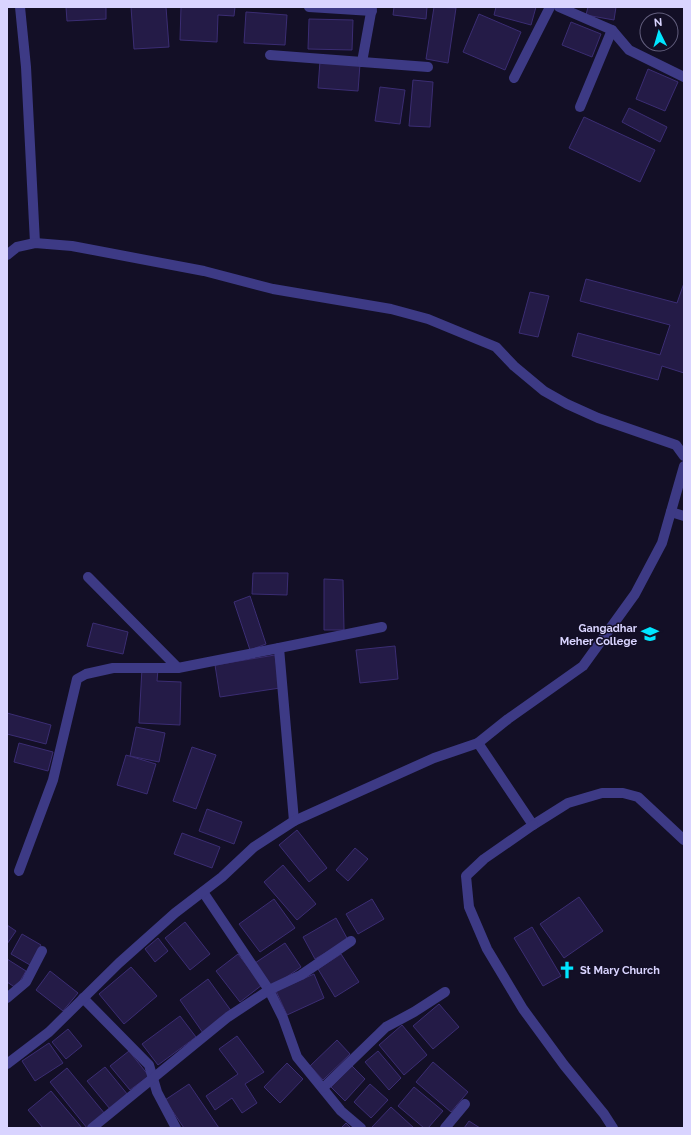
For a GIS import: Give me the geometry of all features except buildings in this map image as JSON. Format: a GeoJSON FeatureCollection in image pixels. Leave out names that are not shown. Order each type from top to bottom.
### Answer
{"type":"FeatureCollection","features":[{"type":"Feature","properties":{"kind":"street"},"geometry":{"type":"LineString","coordinates":[[20,7],[26,67],[35,243]]}},
{"type":"Feature","properties":{"kind":"street"},"geometry":{"type":"LineString","coordinates":[[309,7],[372,9],[362,62]]}},
{"type":"Feature","properties":{"kind":"street"},"geometry":{"type":"LineString","coordinates":[[514,78],[550,7]]}},
{"type":"Feature","properties":{"kind":"street"},"geometry":{"type":"LineString","coordinates":[[560,7],[612,30],[629,50],[684,76]]}},
{"type":"Feature","properties":{"kind":"street"},"geometry":{"type":"LineString","coordinates":[[580,107],[612,30]]}},
{"type":"Feature","properties":{"kind":"street"},"geometry":{"type":"LineString","coordinates":[[270,55],[428,67]]}},
{"type":"Feature","properties":{"kind":"street"},"geometry":{"type":"LineString","coordinates":[[7,255],[17,247],[35,243],[72,246],[204,271],[273,289],[391,309],[428,319],[496,347],[514,366],[544,391],[567,404],[598,418],[676,445],[684,456]]}},
{"type":"Feature","properties":{"kind":"street"},"geometry":{"type":"LineString","coordinates":[[7,1064],[49,1032],[119,963],[174,913],[222,877],[254,847],[294,820],[434,758],[478,743],[508,719],[583,666],[635,594],[662,543],[684,466]]}},
{"type":"Feature","properties":{"kind":"street"},"geometry":{"type":"LineString","coordinates":[[671,512],[684,516]]}},
{"type":"Feature","properties":{"kind":"street"},"geometry":{"type":"LineString","coordinates":[[88,577],[178,668]]}},
{"type":"Feature","properties":{"kind":"street"},"geometry":{"type":"LineString","coordinates":[[19,871],[53,780],[77,679],[86,674],[113,668],[178,668],[382,627]]}},
{"type":"Feature","properties":{"kind":"street"},"geometry":{"type":"LineString","coordinates":[[279,648],[294,820]]}},
{"type":"Feature","properties":{"kind":"street"},"geometry":{"type":"LineString","coordinates":[[478,743],[533,825]]}},
{"type":"Feature","properties":{"kind":"street"},"geometry":{"type":"LineString","coordinates":[[613,1128],[604,1114],[564,1065],[523,1009],[487,949],[469,907],[466,876],[484,859],[568,803],[602,793],[623,793],[638,797],[684,840]]}},
{"type":"Feature","properties":{"kind":"street"},"geometry":{"type":"LineString","coordinates":[[203,892],[269,990],[283,1018],[297,1057],[341,1111],[361,1128]]}},
{"type":"Feature","properties":{"kind":"street"},"geometry":{"type":"LineString","coordinates":[[92,1128],[228,1017],[269,990],[301,975],[351,941]]}},
{"type":"Feature","properties":{"kind":"street"},"geometry":{"type":"LineString","coordinates":[[7,998],[26,982],[42,951]]}},
{"type":"Feature","properties":{"kind":"street"},"geometry":{"type":"LineString","coordinates":[[323,1088],[386,1027],[414,1012],[445,992]]}},
{"type":"Feature","properties":{"kind":"street"},"geometry":{"type":"LineString","coordinates":[[83,998],[149,1065],[157,1092],[176,1128]]}},
{"type":"Feature","properties":{"kind":"street"},"geometry":{"type":"LineString","coordinates":[[445,1128],[465,1104]]}},
{"type":"Feature","properties":{"kind":"place","name":"Gangadhar Meher College"},"geometry":{"type":"Point","coordinates":[650,634]}},
{"type":"Feature","properties":{"kind":"place","name":"St Mary Church"},"geometry":{"type":"Point","coordinates":[567,970]}}]}
